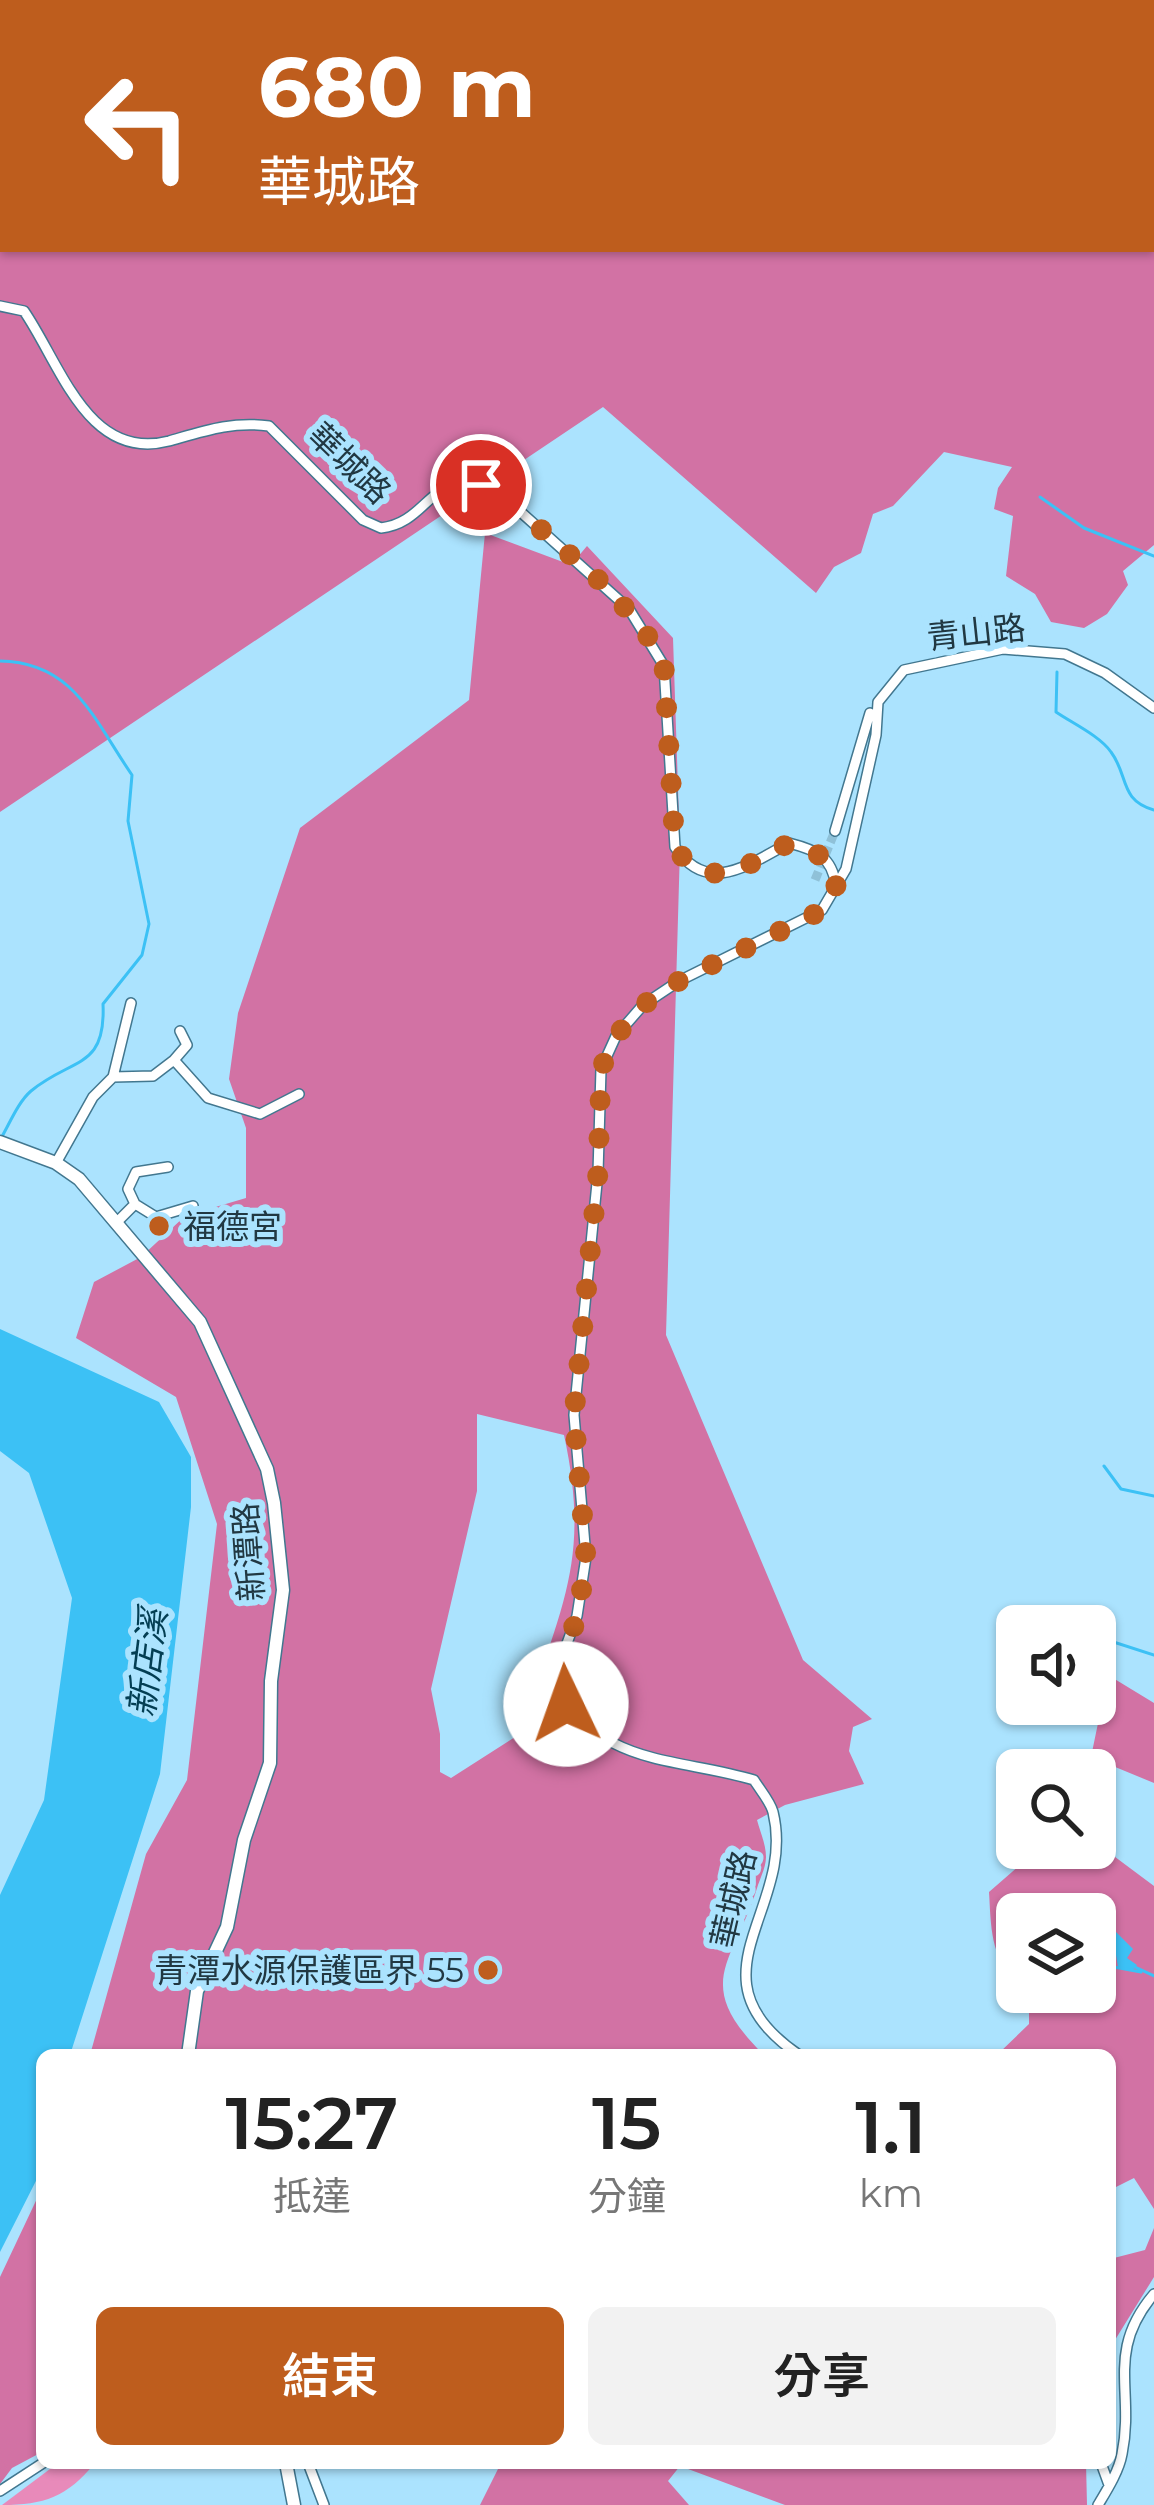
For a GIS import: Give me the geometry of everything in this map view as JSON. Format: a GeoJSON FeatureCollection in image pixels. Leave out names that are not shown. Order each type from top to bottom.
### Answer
{"type":"FeatureCollection","features":[{"type":"Feature","properties":{"kind":"street","name":"華城路"},"geometry":{"type":"LineString","coordinates":[[0,306],[24,311],[75,398],[106,435],[140,446],[228,423],[269,426],[364,520],[381,528],[406,518],[433,493],[461,484],[481,485],[504,497],[629,609],[664,666],[675,847],[685,863],[702,874],[718,875],[789,843],[824,856],[833,868],[836,886],[823,910],[693,974],[643,1005],[616,1036],[601,1069],[598,1173],[574,1415],[586,1557],[578,1616],[554,1676],[581,1722],[616,1745],[652,1761],[706,1766],[754,1780],[772,1810],[774,1846],[745,1968],[750,2008],[764,2031],[790,2049]]}},
{"type":"Feature","properties":{"kind":"street","name":"青山路"},"geometry":{"type":"LineString","coordinates":[[836,886],[851,846],[876,735],[878,702],[904,670],[1003,649],[1065,654],[1105,673],[1154,708]]}},
{"type":"Feature","properties":{"kind":"street"},"geometry":{"type":"LineString","coordinates":[[836,830],[870,713]]}},
{"type":"Feature","properties":{"kind":"street"},"geometry":{"type":"LineString","coordinates":[[56,1162],[93,1097],[113,1076],[131,1003]]}},
{"type":"Feature","properties":{"kind":"street"},"geometry":{"type":"LineString","coordinates":[[113,1076],[153,1076],[187,1046],[180,1031]]}},
{"type":"Feature","properties":{"kind":"street"},"geometry":{"type":"LineString","coordinates":[[174,1060],[208,1098],[260,1114],[299,1094]]}},
{"type":"Feature","properties":{"kind":"street","name":"新潭路"},"geometry":{"type":"LineString","coordinates":[[3,1143],[56,1162],[79,1178],[200,1322],[267,1469],[283,1590],[272,1681],[270,1763],[244,1840],[227,1927],[197,1991],[189,2049]]}},
{"type":"Feature","properties":{"kind":"street"},"geometry":{"type":"LineString","coordinates":[[168,1167],[136,1172],[128,1189],[135,1204],[155,1217],[193,1206]]}},
{"type":"Feature","properties":{"kind":"street"},"geometry":{"type":"LineString","coordinates":[[116,1223],[135,1204]]}},
{"type":"Feature","properties":{"kind":"street"},"geometry":{"type":"LineString","coordinates":[[1116,2468],[1122,2454],[1122,2361],[1128,2332],[1154,2294]]}},
{"type":"Feature","properties":{"kind":"street"},"geometry":{"type":"LineString","coordinates":[[0,2491],[36,2468]]}},
{"type":"Feature","properties":{"kind":"street"},"geometry":{"type":"LineString","coordinates":[[287,2469],[294,2505]]}},
{"type":"Feature","properties":{"kind":"street"},"geometry":{"type":"LineString","coordinates":[[310,2469],[324,2505]]}},
{"type":"Feature","properties":{"kind":"street"},"geometry":{"type":"LineString","coordinates":[[1103,2469],[1109,2485]]}},
{"type":"Feature","properties":{"kind":"street"},"geometry":{"type":"LineString","coordinates":[[1099,2505],[1116,2469]]}},
{"type":"Feature","properties":{"kind":"shaded area"},"geometry":{"type":"Polygon","coordinates":[[[0,252],[1154,252],[1154,545],[1123,571],[1128,585],[1107,614],[1084,628],[1051,622],[1035,594],[1006,576],[1013,516],[994,509],[998,488],[1012,467],[944,452],[893,506],[873,514],[861,553],[834,567],[816,593],[603,407],[0,812],[0,252]]]}},
{"type":"Feature","properties":{"kind":"shaded area"},"geometry":{"type":"Polygon","coordinates":[[[485,533],[571,565],[587,546],[673,638],[680,848],[666,1335],[803,1660],[872,1719],[853,1727],[849,1751],[864,1784],[785,1805],[757,1820],[765,1864],[724,1972],[723,1990],[728,2009],[759,2049],[92,2049],[146,1854],[187,1780],[217,1524],[176,1397],[76,1338],[94,1282],[141,1257],[185,1216],[246,1198],[246,1128],[229,1079],[238,1013],[300,828],[469,700],[485,533]],[[477,1414],[477,1491],[431,1689],[440,1734],[440,1772],[451,1778],[545,1718],[534,1690],[571,1565],[571,1473],[564,1435],[477,1414]]]}},
{"type":"Feature","properties":{"kind":"shaded area"},"geometry":{"type":"Polygon","coordinates":[[[1116,1680],[1154,1703],[1154,1783],[1116,1767],[1116,1749],[1093,1749],[1098,1725],[1116,1725],[1116,1680]]]}},
{"type":"Feature","properties":{"kind":"shaded area"},"geometry":{"type":"Polygon","coordinates":[[[1116,1858],[1154,1886],[1154,2209],[1134,2178],[1116,2187],[1116,2049],[1003,2049],[1029,2024],[1029,2013],[1116,2013],[1116,1893],[996,1893],[996,1947],[989,1892],[1015,1869],[1116,1869],[1116,1858]]]}},
{"type":"Feature","properties":{"kind":"shaded area"},"geometry":{"type":"Polygon","coordinates":[[[36,2201],[36,2455],[12,2468],[0,2484],[0,2277],[36,2201]]]}},
{"type":"Feature","properties":{"kind":"shaded area"},"geometry":{"type":"Polygon","coordinates":[[[1154,2228],[1154,2277],[1116,2338],[1116,2257],[1145,2250],[1154,2228]]]}},
{"type":"Feature","properties":{"kind":"shaded area"},"geometry":{"type":"Polygon","coordinates":[[[50,2469],[89,2469],[54,2497],[2,2505],[50,2469]]]}},
{"type":"Feature","properties":{"kind":"shaded area"},"geometry":{"type":"Polygon","coordinates":[[[498,2469],[678,2469],[668,2481],[689,2505],[480,2505],[498,2469]]]}},
{"type":"Feature","properties":{"kind":"shaded area"},"geometry":{"type":"Polygon","coordinates":[[[688,2469],[1086,2469],[1087,2505],[785,2505],[688,2469]]]}},
{"type":"Feature","properties":{"kind":"water","name":"新店溪"},"geometry":{"type":"Polygon","coordinates":[[[0,1329],[159,1402],[191,1457],[191,1507],[160,1774],[72,2049],[36,2049],[36,2181],[0,2252],[0,1895],[44,1800],[72,1598],[29,1473],[0,1451],[0,1329]]]}},
{"type":"Feature","properties":{"kind":"water"},"geometry":{"type":"Polygon","coordinates":[[[1116,1932],[1133,1949],[1127,1958],[1137,1965],[1132,1971],[1118,1967],[1116,1932]]]}},
{"type":"Feature","properties":{"kind":"waterway"},"geometry":{"type":"LineString","coordinates":[[1040,497],[1084,528],[1154,556]]}},
{"type":"Feature","properties":{"kind":"waterway"},"geometry":{"type":"LineString","coordinates":[[0,661],[25,664],[64,683],[93,715],[132,775],[128,821],[149,924],[142,955],[103,1004],[99,1041],[92,1052],[31,1091],[0,1140]]}},
{"type":"Feature","properties":{"kind":"waterway"},"geometry":{"type":"LineString","coordinates":[[1057,672],[1056,712],[1106,746],[1130,794],[1154,810]]}},
{"type":"Feature","properties":{"kind":"waterway"},"geometry":{"type":"LineString","coordinates":[[1104,1466],[1121,1489],[1154,1496]]}},
{"type":"Feature","properties":{"kind":"waterway"},"geometry":{"type":"LineString","coordinates":[[1116,1643],[1154,1655]]}},
{"type":"Feature","properties":{"kind":"waterway"},"geometry":{"type":"LineString","coordinates":[[1116,1967],[1141,1972]]}},
{"type":"Feature","properties":{"kind":"waterway"},"geometry":{"type":"LineString","coordinates":[[1135,1967],[1154,1976]]}},
{"type":"Feature","properties":{"kind":"tunnel"},"geometry":{"type":"LineString","coordinates":[[815,880],[835,831]]}},
{"type":"Feature","properties":{"kind":"place","name":"福德宮"},"geometry":{"type":"Point","coordinates":[159,1226]}},
{"type":"Feature","properties":{"kind":"place","name":"青潭水源保護區界 55"},"geometry":{"type":"Point","coordinates":[488,1970]}},
{"type":"Feature","properties":{"kind":"route"},"geometry":{"type":"LineString","coordinates":[[481,485],[504,497],[610,590],[629,609],[664,666],[670,808],[675,847],[685,863],[702,874],[718,875],[736,871],[789,843],[824,856],[833,868],[836,886],[823,910],[801,924],[707,966],[643,1005],[616,1036],[601,1069],[598,1173],[574,1415],[586,1557],[578,1616],[554,1676],[566,1704]]}}]}
